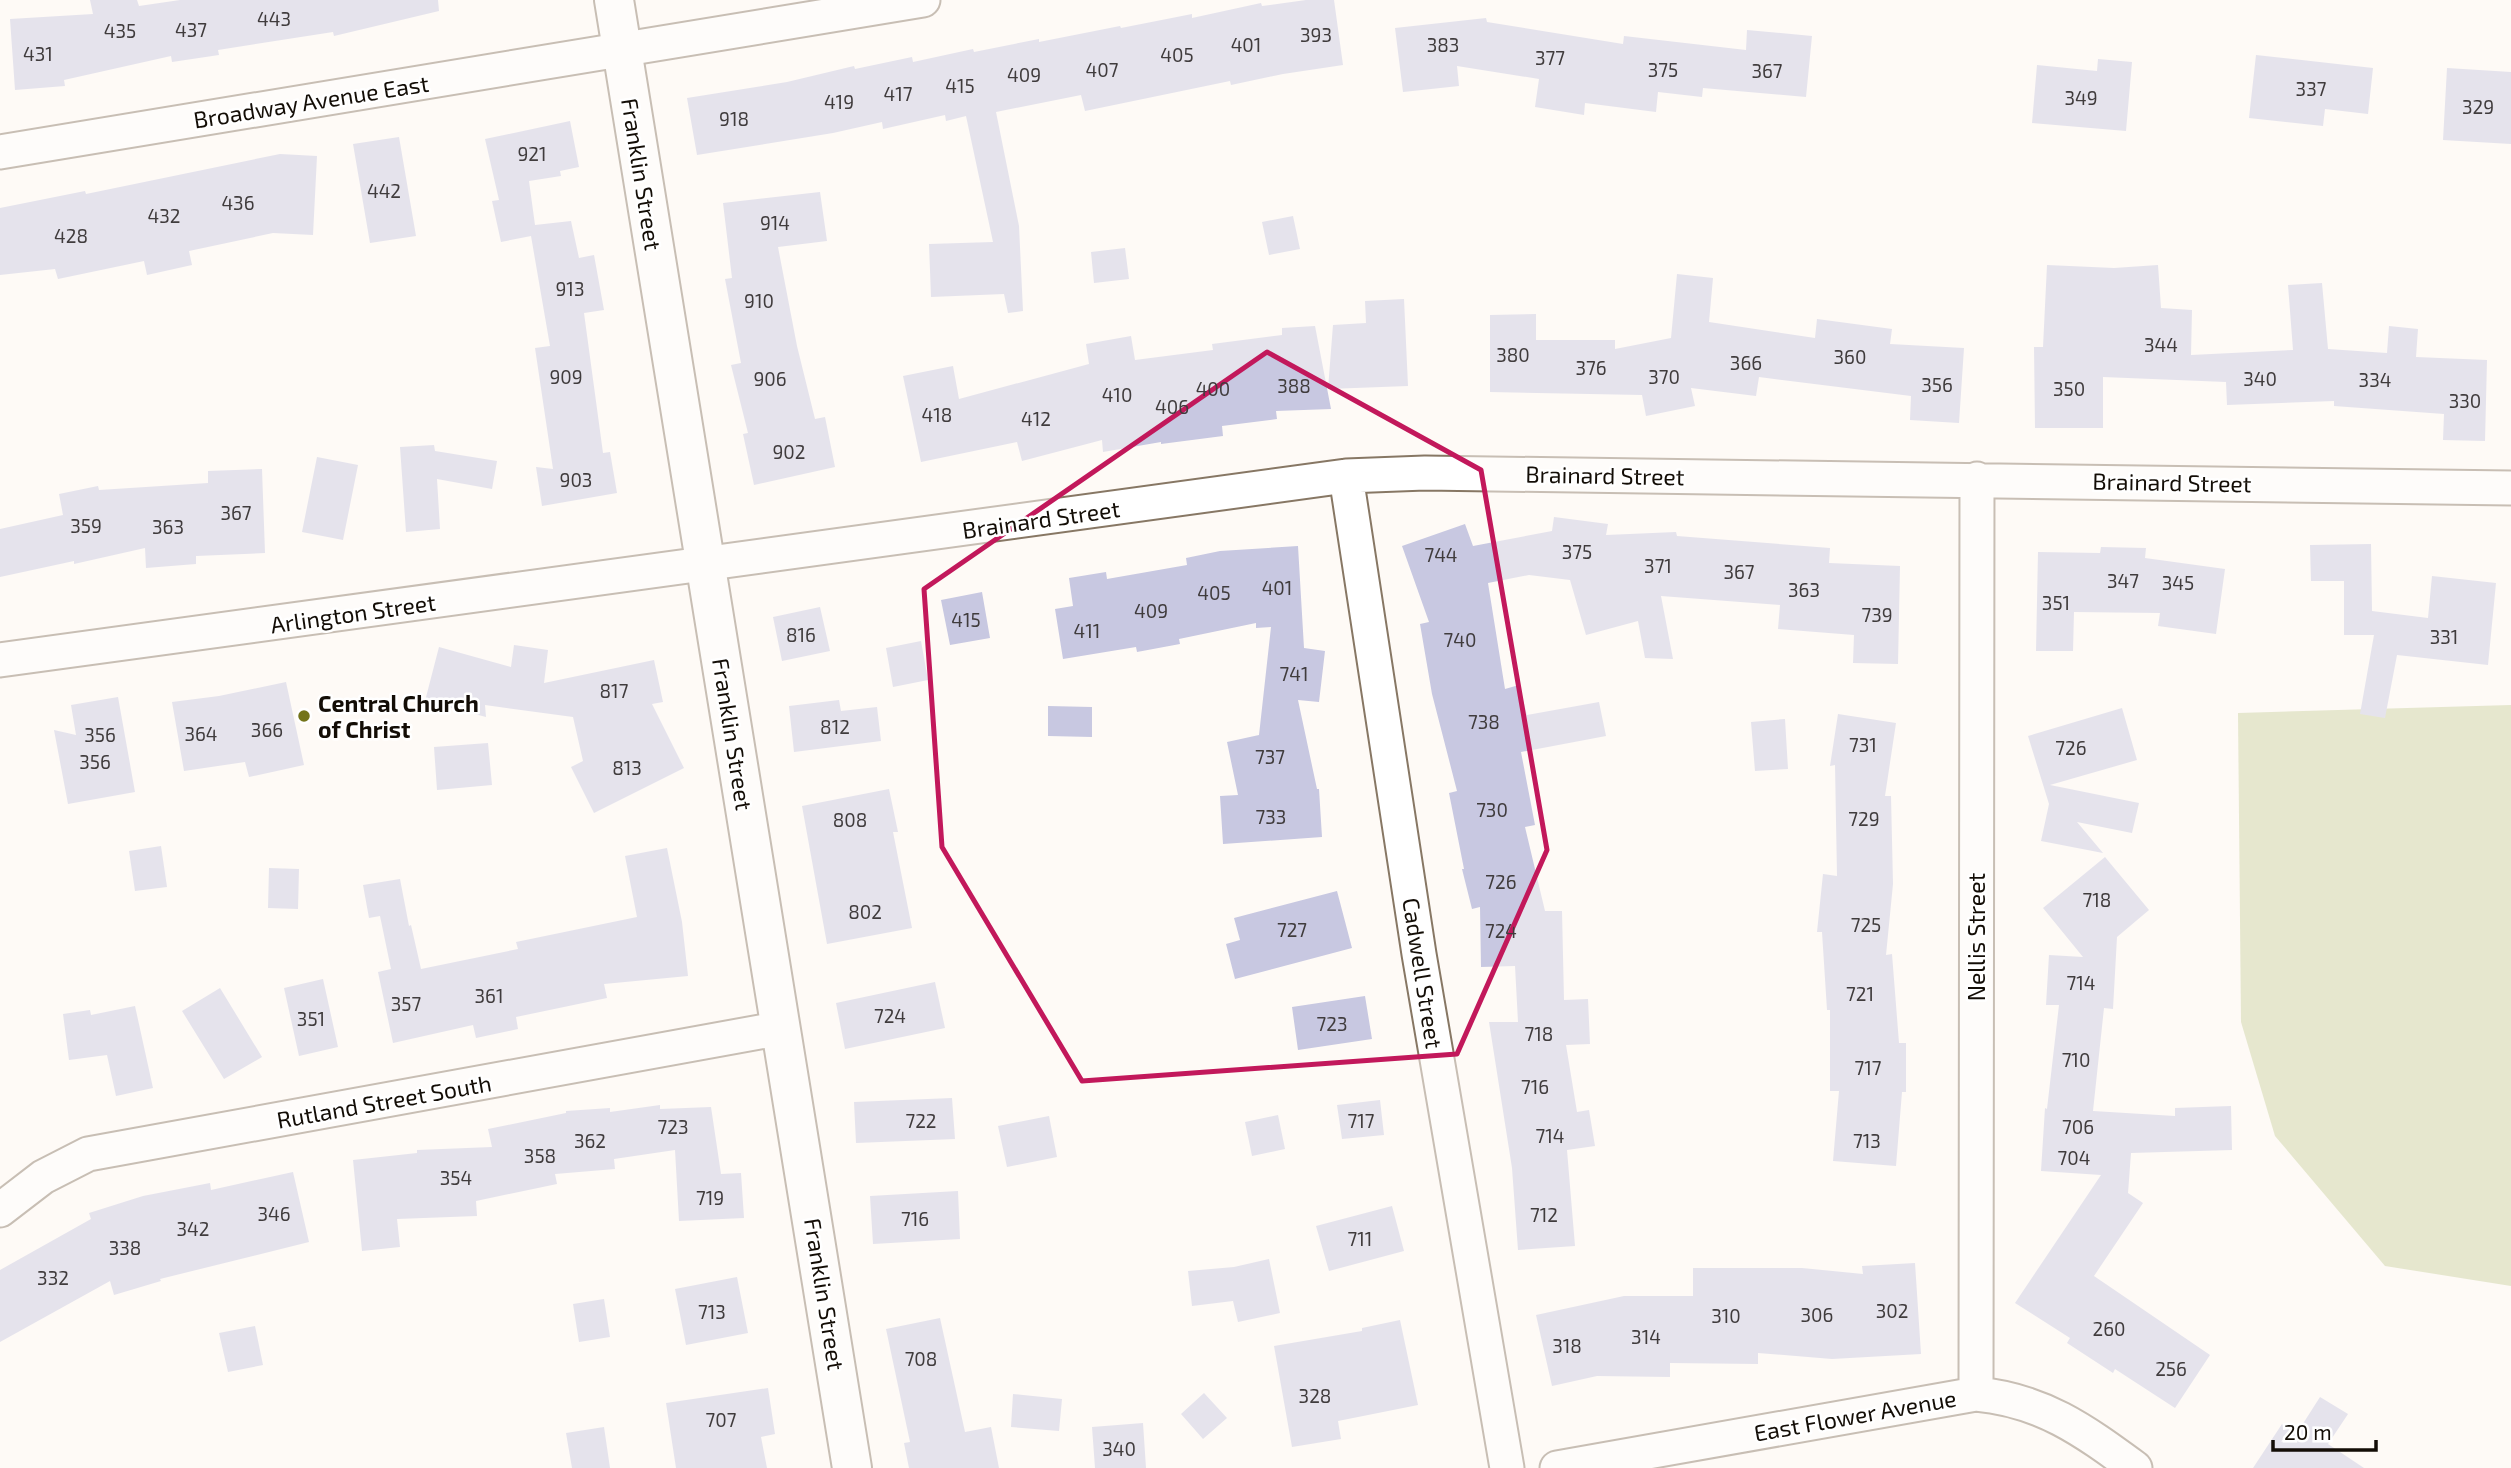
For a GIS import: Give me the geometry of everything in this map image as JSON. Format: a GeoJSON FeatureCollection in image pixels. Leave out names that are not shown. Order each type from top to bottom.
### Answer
{"type":"FeatureCollection","features":[{"type":"Feature","properties":{"kind":"street","name":"Franklin Street"},"geometry":{"type":"LineString","coordinates":[[614,0],[852,1468]]}},
{"type":"Feature","properties":{"kind":"street","name":"Broadway Avenue East"},"geometry":{"type":"LineString","coordinates":[[0,152],[923,0]]}},
{"type":"Feature","properties":{"kind":"street","name":"Brainard Street"},"geometry":{"type":"LineString","coordinates":[[705,565],[1346,476],[1425,473],[2511,488]]}},
{"type":"Feature","properties":{"kind":"street","name":"Cadwell Street"},"geometry":{"type":"LineString","coordinates":[[1346,476],[1419,954],[1507,1468]]}},
{"type":"Feature","properties":{"kind":"street","name":"Nellis Street"},"geometry":{"type":"LineString","coordinates":[[1976,1394],[1977,480]]}},
{"type":"Feature","properties":{"kind":"street","name":"Arlington Street"},"geometry":{"type":"LineString","coordinates":[[0,660],[705,565]]}},
{"type":"Feature","properties":{"kind":"street","name":"Rutland Street South"},"geometry":{"type":"LineString","coordinates":[[0,1210],[43,1177],[88,1154],[782,1028]]}},
{"type":"Feature","properties":{"kind":"street","name":"East Flower Avenue"},"geometry":{"type":"LineString","coordinates":[[1557,1468],[1976,1394],[2006,1396],[2057,1415],[2135,1468]]}},
{"type":"Feature","properties":{"kind":"highlighted area"},"geometry":{"type":"Polygon","coordinates":[[[1267,352],[1481,470],[1547,850],[1457,1054],[1082,1081],[942,847],[924,589],[1267,352]]]}},
{"type":"Feature","properties":{"kind":"green space"},"geometry":{"type":"Polygon","coordinates":[[[2511,705],[2511,1286],[2385,1266],[2275,1136],[2241,1022],[2238,713],[2511,705]]]}},
{"type":"Feature","properties":{"kind":"building"},"geometry":{"type":"Polygon","coordinates":[[[90,0],[137,0],[139,6],[180,0],[438,0],[439,11],[334,36],[333,32],[218,50],[219,55],[172,62],[171,56],[64,80],[65,86],[15,90],[10,19],[93,14],[90,0]]]}},
{"type":"Feature","properties":{"kind":"building"},"geometry":{"type":"Polygon","coordinates":[[[1306,0],[1334,0],[1343,65],[1231,85],[1230,81],[1085,111],[1081,95],[996,112],[1019,226],[1023,311],[1008,313],[1004,294],[931,297],[929,244],[993,242],[966,116],[946,121],[945,115],[883,129],[882,122],[833,133],[697,155],[687,98],[787,82],[854,66],[855,69],[912,57],[913,62],[973,49],[974,52],[1039,39],[1039,42],[1192,14],[1192,18],[1261,3],[1262,6],[1306,0]]]}},
{"type":"Feature","properties":{"kind":"building"},"geometry":{"type":"Polygon","coordinates":[[[1486,18],[1487,22],[1623,44],[1624,36],[1746,50],[1747,30],[1812,36],[1806,97],[1703,88],[1702,97],[1658,92],[1656,112],[1585,103],[1584,115],[1535,107],[1539,79],[1457,66],[1459,86],[1403,92],[1395,28],[1486,18]]]}},
{"type":"Feature","properties":{"kind":"building"},"geometry":{"type":"Polygon","coordinates":[[[2256,55],[2373,68],[2368,114],[2325,109],[2323,126],[2249,118],[2256,55]]]}},
{"type":"Feature","properties":{"kind":"building"},"geometry":{"type":"Polygon","coordinates":[[[2098,59],[2132,62],[2126,131],[2032,123],[2037,65],[2097,71],[2098,59]]]}},
{"type":"Feature","properties":{"kind":"building"},"geometry":{"type":"Polygon","coordinates":[[[2447,68],[2511,72],[2511,144],[2443,140],[2447,68]]]}},
{"type":"Feature","properties":{"kind":"building"},"geometry":{"type":"Polygon","coordinates":[[[570,121],[579,167],[560,171],[561,176],[529,181],[535,225],[571,221],[579,258],[594,255],[604,310],[584,313],[603,453],[610,452],[617,493],[542,506],[536,467],[553,469],[535,348],[550,346],[531,236],[501,242],[492,201],[499,200],[485,139],[570,121]]]}},
{"type":"Feature","properties":{"kind":"building"},"geometry":{"type":"Polygon","coordinates":[[[399,137],[416,236],[370,243],[353,144],[399,137]]]}},
{"type":"Feature","properties":{"kind":"building"},"geometry":{"type":"Polygon","coordinates":[[[280,154],[317,156],[313,235],[273,233],[189,251],[192,265],[147,275],[144,261],[58,279],[55,269],[0,275],[0,208],[85,191],[86,194],[280,154]]]}},
{"type":"Feature","properties":{"kind":"building"},"geometry":{"type":"Polygon","coordinates":[[[820,192],[827,241],[778,247],[797,346],[815,419],[825,417],[835,467],[754,485],[743,434],[748,433],[731,365],[741,363],[725,279],[732,278],[723,203],[820,192]]]}},
{"type":"Feature","properties":{"kind":"building"},"geometry":{"type":"Polygon","coordinates":[[[1293,216],[1300,249],[1269,255],[1262,222],[1293,216]]]}},
{"type":"Feature","properties":{"kind":"building"},"geometry":{"type":"Polygon","coordinates":[[[1125,248],[1129,279],[1094,283],[1091,252],[1125,248]]]}},
{"type":"Feature","properties":{"kind":"building"},"geometry":{"type":"Polygon","coordinates":[[[2047,265],[2114,268],[2158,265],[2161,308],[2192,310],[2191,355],[2293,350],[2288,285],[2322,283],[2328,349],[2387,353],[2389,326],[2418,329],[2416,357],[2487,360],[2485,441],[2443,440],[2444,414],[2334,406],[2334,401],[2227,405],[2226,382],[2103,377],[2103,428],[2035,428],[2034,347],[2043,347],[2047,265]]]}},
{"type":"Feature","properties":{"kind":"building"},"geometry":{"type":"Polygon","coordinates":[[[1677,274],[1713,278],[1709,322],[1815,338],[1817,319],[1892,329],[1890,344],[1964,348],[1959,423],[1910,420],[1911,396],[1759,377],[1756,396],[1691,388],[1695,406],[1646,416],[1642,395],[1490,392],[1490,315],[1536,314],[1536,340],[1615,340],[1615,349],[1671,338],[1677,274]]]}},
{"type":"Feature","properties":{"kind":"building"},"geometry":{"type":"Polygon","coordinates":[[[1404,299],[1408,386],[1328,389],[1333,325],[1366,323],[1365,301],[1404,299]]]}},
{"type":"Feature","properties":{"kind":"building"},"geometry":{"type":"Polygon","coordinates":[[[1315,326],[1331,409],[1276,411],[1277,419],[1222,426],[1223,436],[1161,442],[1103,452],[1102,440],[1022,461],[1017,442],[921,462],[903,376],[953,366],[959,399],[1089,364],[1086,344],[1131,336],[1135,360],[1213,350],[1212,344],[1282,335],[1282,328],[1315,326]]]}},
{"type":"Feature","properties":{"kind":"building"},"geometry":{"type":"Polygon","coordinates":[[[434,445],[435,451],[497,461],[492,489],[437,479],[440,529],[406,532],[400,447],[434,445]]]}},
{"type":"Feature","properties":{"kind":"building"},"geometry":{"type":"Polygon","coordinates":[[[317,457],[358,465],[343,540],[302,532],[317,457]]]}},
{"type":"Feature","properties":{"kind":"building"},"geometry":{"type":"Polygon","coordinates":[[[262,469],[265,553],[196,556],[196,564],[146,568],[145,548],[0,577],[0,529],[63,515],[59,494],[98,486],[99,490],[208,483],[208,471],[262,469]]]}},
{"type":"Feature","properties":{"kind":"building"},"geometry":{"type":"Polygon","coordinates":[[[1554,517],[1608,524],[1606,535],[1676,532],[1677,536],[1830,548],[1829,563],[1900,566],[1898,664],[1853,663],[1854,635],[1778,629],[1780,605],[1661,596],[1673,659],[1645,658],[1638,621],[1586,635],[1570,580],[1529,575],[1488,583],[1505,689],[1519,685],[1527,715],[1599,702],[1606,736],[1521,752],[1535,825],[1525,827],[1545,911],[1562,911],[1564,1000],[1588,999],[1590,1044],[1566,1045],[1577,1112],[1589,1110],[1595,1146],[1567,1150],[1575,1246],[1518,1250],[1512,1168],[1489,1022],[1518,1022],[1515,966],[1481,967],[1480,907],[1472,909],[1462,869],[1449,793],[1457,791],[1432,694],[1420,624],[1429,622],[1402,546],[1465,524],[1473,546],[1552,531],[1554,517]]]}},
{"type":"Feature","properties":{"kind":"building"},"geometry":{"type":"Polygon","coordinates":[[[2371,544],[2372,611],[2428,618],[2432,576],[2496,583],[2488,665],[2397,655],[2385,718],[2360,714],[2374,635],[2344,635],[2344,581],[2311,581],[2310,545],[2371,544]]]}},
{"type":"Feature","properties":{"kind":"building"},"geometry":{"type":"Polygon","coordinates":[[[1298,546],[1304,648],[1325,651],[1319,702],[1298,700],[1319,789],[1322,837],[1223,844],[1220,796],[1238,795],[1227,742],[1259,735],[1271,627],[1256,628],[1256,623],[1179,639],[1180,644],[1137,652],[1136,647],[1063,659],[1055,609],[1073,606],[1069,578],[1106,572],[1107,579],[1187,565],[1186,558],[1220,551],[1298,546]]]}},
{"type":"Feature","properties":{"kind":"building"},"geometry":{"type":"Polygon","coordinates":[[[2101,547],[2146,548],[2145,558],[2225,569],[2216,634],[2158,626],[2160,613],[2074,612],[2073,651],[2036,651],[2038,552],[2100,553],[2101,547]]]}},
{"type":"Feature","properties":{"kind":"building"},"geometry":{"type":"Polygon","coordinates":[[[982,592],[990,638],[950,645],[941,600],[982,592]]]}},
{"type":"Feature","properties":{"kind":"building"},"geometry":{"type":"Polygon","coordinates":[[[820,607],[830,651],[782,661],[773,617],[820,607]]]}},
{"type":"Feature","properties":{"kind":"building"},"geometry":{"type":"Polygon","coordinates":[[[921,641],[928,680],[893,687],[886,648],[921,641]]]}},
{"type":"Feature","properties":{"kind":"building"},"geometry":{"type":"Polygon","coordinates":[[[514,645],[548,650],[544,683],[654,660],[663,702],[652,704],[684,768],[594,813],[571,767],[583,761],[573,717],[485,705],[486,717],[425,701],[439,647],[511,667],[514,645]]]}},
{"type":"Feature","properties":{"kind":"building"},"geometry":{"type":"Polygon","coordinates":[[[286,682],[304,765],[249,777],[245,762],[184,771],[172,702],[219,696],[286,682]]]}},
{"type":"Feature","properties":{"kind":"building"},"geometry":{"type":"Polygon","coordinates":[[[118,697],[135,792],[68,804],[54,730],[76,735],[71,705],[118,697]]]}},
{"type":"Feature","properties":{"kind":"building"},"geometry":{"type":"Polygon","coordinates":[[[839,700],[841,711],[877,707],[881,741],[794,752],[789,706],[839,700]]]}},
{"type":"Feature","properties":{"kind":"building"},"geometry":{"type":"Polygon","coordinates":[[[1048,706],[1092,707],[1092,737],[1048,736],[1048,706]]]}},
{"type":"Feature","properties":{"kind":"building"},"geometry":{"type":"Polygon","coordinates":[[[2122,708],[2137,760],[2050,785],[2139,803],[2132,833],[2077,822],[2103,853],[2041,841],[2049,804],[2028,736],[2122,708]]]}},
{"type":"Feature","properties":{"kind":"building"},"geometry":{"type":"Polygon","coordinates":[[[1838,714],[1896,723],[1885,796],[1891,796],[1893,884],[1886,955],[1892,954],[1899,1043],[1906,1043],[1906,1092],[1902,1092],[1896,1166],[1833,1161],[1839,1091],[1830,1091],[1830,1010],[1827,1010],[1822,932],[1817,932],[1823,874],[1837,876],[1835,765],[1830,766],[1838,714]]]}},
{"type":"Feature","properties":{"kind":"building"},"geometry":{"type":"Polygon","coordinates":[[[1785,719],[1788,769],[1755,771],[1751,722],[1785,719]]]}},
{"type":"Feature","properties":{"kind":"building"},"geometry":{"type":"Polygon","coordinates":[[[488,743],[492,785],[437,790],[434,747],[488,743]]]}},
{"type":"Feature","properties":{"kind":"building"},"geometry":{"type":"Polygon","coordinates":[[[889,789],[898,832],[893,832],[912,928],[827,944],[802,806],[889,789]]]}},
{"type":"Feature","properties":{"kind":"building"},"geometry":{"type":"Polygon","coordinates":[[[161,846],[167,887],[135,891],[129,851],[161,846]]]}},
{"type":"Feature","properties":{"kind":"building"},"geometry":{"type":"Polygon","coordinates":[[[667,848],[682,922],[688,976],[604,984],[607,998],[516,1017],[518,1029],[476,1038],[473,1025],[393,1043],[378,972],[391,969],[380,916],[369,918],[363,885],[400,879],[421,969],[518,949],[516,942],[637,917],[625,856],[667,848]]]}},
{"type":"Feature","properties":{"kind":"building"},"geometry":{"type":"Polygon","coordinates":[[[2105,857],[2149,910],[2117,937],[2113,1009],[2104,1008],[2093,1111],[2175,1116],[2175,1108],[2231,1106],[2232,1150],[2131,1153],[2128,1193],[2143,1203],[2094,1276],[2210,1355],[2175,1408],[2115,1369],[2113,1373],[2067,1343],[2070,1338],[2015,1303],[2101,1175],[2041,1171],[2045,1108],[2047,1109],[2059,1005],[2046,1005],[2049,955],[2083,957],[2043,908],[2105,857]]]}},
{"type":"Feature","properties":{"kind":"building"},"geometry":{"type":"Polygon","coordinates":[[[269,868],[299,869],[298,909],[268,908],[269,868]]]}},
{"type":"Feature","properties":{"kind":"building"},"geometry":{"type":"Polygon","coordinates":[[[1337,891],[1352,948],[1235,979],[1226,944],[1240,940],[1234,918],[1337,891]]]}},
{"type":"Feature","properties":{"kind":"building"},"geometry":{"type":"Polygon","coordinates":[[[323,979],[338,1047],[299,1056],[284,988],[323,979]]]}},
{"type":"Feature","properties":{"kind":"building"},"geometry":{"type":"Polygon","coordinates":[[[935,982],[945,1028],[845,1049],[836,1003],[935,982]]]}},
{"type":"Feature","properties":{"kind":"building"},"geometry":{"type":"Polygon","coordinates":[[[220,988],[262,1057],[224,1079],[182,1011],[220,988]]]}},
{"type":"Feature","properties":{"kind":"building"},"geometry":{"type":"Polygon","coordinates":[[[1365,996],[1372,1039],[1298,1050],[1292,1007],[1365,996]]]}},
{"type":"Feature","properties":{"kind":"building"},"geometry":{"type":"Polygon","coordinates":[[[135,1006],[153,1088],[116,1096],[107,1055],[69,1060],[63,1014],[90,1010],[91,1015],[135,1006]]]}},
{"type":"Feature","properties":{"kind":"building"},"geometry":{"type":"Polygon","coordinates":[[[952,1098],[955,1139],[856,1143],[854,1102],[952,1098]]]}},
{"type":"Feature","properties":{"kind":"building"},"geometry":{"type":"Polygon","coordinates":[[[1380,1100],[1384,1135],[1342,1139],[1337,1105],[1380,1100]]]}},
{"type":"Feature","properties":{"kind":"building"},"geometry":{"type":"Polygon","coordinates":[[[660,1105],[660,1109],[711,1107],[721,1174],[741,1173],[744,1218],[679,1221],[675,1150],[614,1159],[615,1169],[555,1174],[557,1184],[476,1201],[477,1216],[397,1219],[400,1247],[362,1251],[353,1160],[417,1153],[417,1150],[492,1147],[488,1129],[566,1111],[610,1108],[610,1112],[660,1105]]]}},
{"type":"Feature","properties":{"kind":"building"},"geometry":{"type":"Polygon","coordinates":[[[1278,1115],[1285,1149],[1252,1156],[1245,1122],[1278,1115]]]}},
{"type":"Feature","properties":{"kind":"building"},"geometry":{"type":"Polygon","coordinates":[[[1049,1116],[1057,1157],[1007,1167],[998,1126],[1049,1116]]]}},
{"type":"Feature","properties":{"kind":"building"},"geometry":{"type":"Polygon","coordinates":[[[293,1172],[309,1242],[160,1279],[161,1281],[114,1295],[110,1281],[0,1342],[0,1270],[91,1219],[89,1213],[143,1196],[210,1183],[211,1190],[293,1172]]]}},
{"type":"Feature","properties":{"kind":"building"},"geometry":{"type":"Polygon","coordinates":[[[958,1191],[960,1239],[873,1244],[870,1196],[958,1191]]]}},
{"type":"Feature","properties":{"kind":"building"},"geometry":{"type":"Polygon","coordinates":[[[1392,1206],[1404,1251],[1329,1271],[1316,1226],[1392,1206]]]}},
{"type":"Feature","properties":{"kind":"building"},"geometry":{"type":"Polygon","coordinates":[[[1269,1259],[1280,1313],[1238,1322],[1233,1301],[1192,1306],[1188,1271],[1234,1267],[1269,1259]]]}},
{"type":"Feature","properties":{"kind":"building"},"geometry":{"type":"Polygon","coordinates":[[[1915,1263],[1921,1354],[1832,1359],[1758,1353],[1758,1364],[1670,1363],[1670,1377],[1597,1376],[1552,1386],[1536,1315],[1624,1296],[1693,1296],[1693,1268],[1802,1268],[1863,1274],[1862,1266],[1915,1263]]]}},
{"type":"Feature","properties":{"kind":"building"},"geometry":{"type":"Polygon","coordinates":[[[737,1277],[748,1333],[686,1345],[675,1289],[737,1277]]]}},
{"type":"Feature","properties":{"kind":"building"},"geometry":{"type":"Polygon","coordinates":[[[604,1299],[610,1337],[579,1342],[573,1304],[604,1299]]]}},
{"type":"Feature","properties":{"kind":"building"},"geometry":{"type":"Polygon","coordinates":[[[940,1318],[965,1432],[991,1427],[999,1468],[909,1468],[904,1443],[910,1442],[886,1329],[940,1318]]]}},
{"type":"Feature","properties":{"kind":"building"},"geometry":{"type":"Polygon","coordinates":[[[1400,1320],[1418,1405],[1338,1421],[1341,1439],[1292,1447],[1274,1346],[1362,1331],[1362,1328],[1400,1320]]]}},
{"type":"Feature","properties":{"kind":"building"},"geometry":{"type":"Polygon","coordinates":[[[255,1326],[263,1365],[228,1372],[219,1333],[255,1326]]]}},
{"type":"Feature","properties":{"kind":"building"},"geometry":{"type":"Polygon","coordinates":[[[768,1388],[775,1434],[761,1437],[767,1468],[676,1468],[666,1403],[768,1388]]]}},
{"type":"Feature","properties":{"kind":"building"},"geometry":{"type":"Polygon","coordinates":[[[1204,1393],[1227,1418],[1203,1439],[1181,1414],[1204,1393]]]}},
{"type":"Feature","properties":{"kind":"building"},"geometry":{"type":"Polygon","coordinates":[[[1013,1394],[1062,1399],[1059,1431],[1011,1427],[1013,1394]]]}},
{"type":"Feature","properties":{"kind":"building"},"geometry":{"type":"Polygon","coordinates":[[[2320,1397],[2348,1414],[2328,1444],[2364,1468],[2253,1468],[2282,1424],[2297,1433],[2320,1397]]]}},
{"type":"Feature","properties":{"kind":"building"},"geometry":{"type":"Polygon","coordinates":[[[1143,1423],[1146,1468],[1095,1468],[1092,1427],[1143,1423]]]}},
{"type":"Feature","properties":{"kind":"building"},"geometry":{"type":"Polygon","coordinates":[[[604,1427],[610,1468],[572,1468],[566,1433],[604,1427]]]}},
{"type":"Feature","properties":{"kind":"place","name":"Central Church of Christ"},"geometry":{"type":"Point","coordinates":[304,716]}}]}
